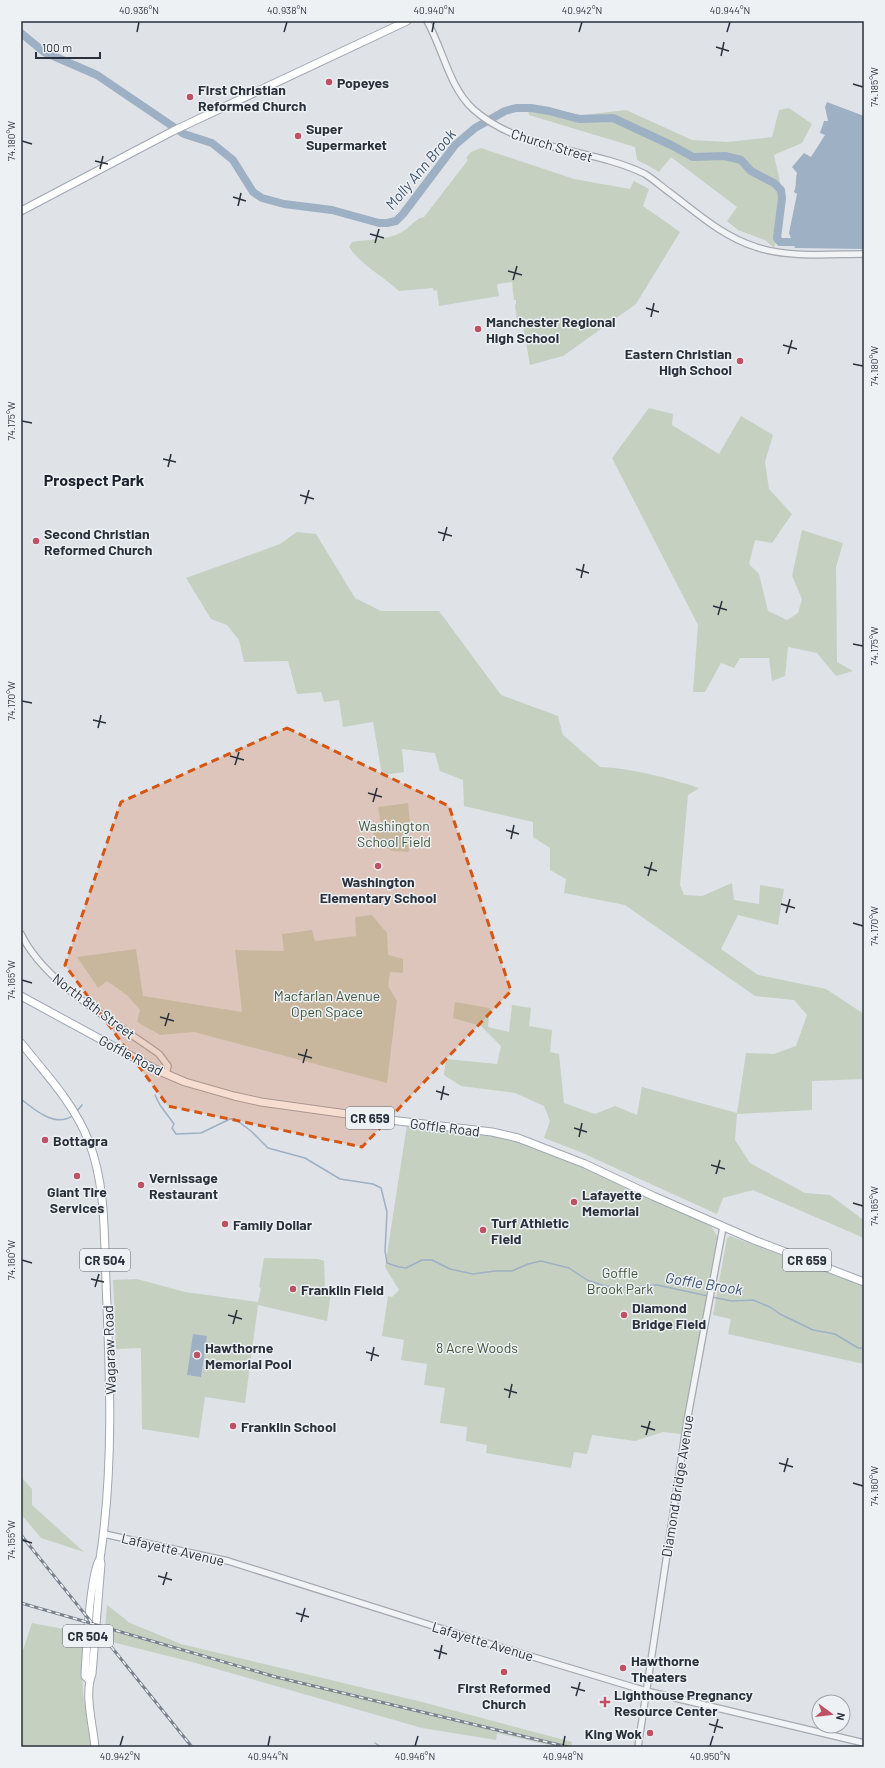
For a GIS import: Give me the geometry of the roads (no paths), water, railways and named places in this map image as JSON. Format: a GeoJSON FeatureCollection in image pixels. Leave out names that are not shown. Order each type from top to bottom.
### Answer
{"type":"FeatureCollection","features":[{"type":"Feature","properties":{"kind":"main road"},"geometry":{"type":"LineString","coordinates":[[21,211],[173,131],[407,21]]}},
{"type":"Feature","properties":{"kind":"main road","name":"Goffle Road"},"geometry":{"type":"LineString","coordinates":[[21,996],[166,1074],[208,1089],[261,1102],[510,1135],[585,1164],[723,1227],[864,1282]]}},
{"type":"Feature","properties":{"kind":"main road","name":"Wagaraw Road"},"geometry":{"type":"LineString","coordinates":[[21,1043],[77,1117],[87,1136],[96,1162],[101,1188],[110,1385],[109,1464],[104,1534],[100,1559],[96,1563],[93,1582],[87,1638],[85,1676],[89,1680],[95,1747]]}},
{"type":"Feature","properties":{"kind":"street","name":"Church Street"},"geometry":{"type":"LineString","coordinates":[[427,21],[458,89],[473,109],[495,125],[521,137],[626,166],[645,175],[718,228],[747,244],[772,251],[791,253],[864,254]]}},
{"type":"Feature","properties":{"kind":"street","name":"North 8th Street"},"geometry":{"type":"LineString","coordinates":[[21,934],[38,960],[57,980],[159,1054],[168,1066],[166,1074]]}},
{"type":"Feature","properties":{"kind":"street","name":"Diamond Bridge Avenue"},"geometry":{"type":"LineString","coordinates":[[638,1747],[686,1427],[723,1227]]}},
{"type":"Feature","properties":{"kind":"street","name":"Lafayette Avenue"},"geometry":{"type":"LineString","coordinates":[[104,1534],[228,1561],[490,1644],[646,1691],[864,1743]]}},
{"type":"Feature","properties":{"kind":"water"},"geometry":{"type":"Polygon","coordinates":[[[827,102],[864,116],[864,249],[795,248],[789,233],[797,194],[794,192],[797,173],[792,167],[804,153],[811,157],[825,135],[820,133],[824,121],[828,121],[825,107],[827,102]]]}},
{"type":"Feature","properties":{"kind":"water","name":"Hawthorne Memorial Pool"},"geometry":{"type":"Polygon","coordinates":[[[193,1334],[207,1336],[201,1377],[187,1375],[193,1334]]]}},
{"type":"Feature","properties":{"kind":"waterway","name":"Molly Ann Brook"},"geometry":{"type":"LineString","coordinates":[[21,33],[44,52],[97,75],[184,134],[212,143],[233,160],[253,192],[262,198],[284,204],[332,210],[379,223],[396,221],[403,214],[455,145],[475,128],[505,111],[516,108],[531,108],[579,119],[613,118],[693,157],[725,156],[741,160],[751,171],[774,183],[781,190],[782,198],[777,238],[780,242],[793,242]]}},
{"type":"Feature","properties":{"kind":"waterway","name":"Goffle Brook"},"geometry":{"type":"LineString","coordinates":[[155,1095],[160,1105],[174,1124],[172,1128],[176,1134],[201,1133],[230,1119],[235,1119],[251,1131],[268,1148],[305,1158],[340,1179],[373,1184],[381,1188],[387,1212],[385,1251],[387,1263],[406,1268],[422,1260],[432,1260],[450,1269],[473,1274],[495,1271],[512,1271],[528,1264],[541,1261],[569,1268],[587,1280],[602,1285],[617,1288],[657,1285],[708,1296]]}},
{"type":"Feature","properties":{"kind":"waterway","name":"Goffle Brook"},"geometry":{"type":"LineString","coordinates":[[21,1099],[32,1108],[53,1119],[67,1119],[73,1115]]}},
{"type":"Feature","properties":{"kind":"waterway","name":"Goffle Brook"},"geometry":{"type":"LineString","coordinates":[[77,1111],[82,1105]]}},
{"type":"Feature","properties":{"kind":"waterway","name":"Goffle Brook"},"geometry":{"type":"LineString","coordinates":[[712,1297],[732,1301],[753,1300],[770,1307],[780,1314],[813,1330],[835,1334],[858,1348],[864,1348]]}},
{"type":"Feature","properties":{"kind":"waterway"},"geometry":{"type":"LineString","coordinates":[[375,1743],[381,1747]]}},
{"type":"Feature","properties":{"kind":"railway"},"geometry":{"type":"LineString","coordinates":[[21,1535],[192,1747]]}},
{"type":"Feature","properties":{"kind":"railway"},"geometry":{"type":"LineString","coordinates":[[21,1603],[276,1677],[568,1747]]}},
{"type":"Feature","properties":{"kind":"place","name":"Popeyes"},"geometry":{"type":"Point","coordinates":[329,82]}},
{"type":"Feature","properties":{"kind":"place","name":"First Christian Reformed Church"},"geometry":{"type":"Point","coordinates":[190,97]}},
{"type":"Feature","properties":{"kind":"place","name":"Super Supermarket"},"geometry":{"type":"Point","coordinates":[298,136]}},
{"type":"Feature","properties":{"kind":"place","name":"Manchester Regional High School"},"geometry":{"type":"Point","coordinates":[478,329]}},
{"type":"Feature","properties":{"kind":"place","name":"Eastern Christian High School"},"geometry":{"type":"Point","coordinates":[740,361]}},
{"type":"Feature","properties":{"kind":"place","name":"Second Christian Reformed Church"},"geometry":{"type":"Point","coordinates":[36,541]}},
{"type":"Feature","properties":{"kind":"place","name":"Washington Elementary School"},"geometry":{"type":"Point","coordinates":[378,866]}},
{"type":"Feature","properties":{"kind":"place","name":"Bottagra"},"geometry":{"type":"Point","coordinates":[45,1140]}},
{"type":"Feature","properties":{"kind":"place","name":"Giant Tire Services"},"geometry":{"type":"Point","coordinates":[77,1176]}},
{"type":"Feature","properties":{"kind":"place","name":"Vernissage Restaurant"},"geometry":{"type":"Point","coordinates":[141,1185]}},
{"type":"Feature","properties":{"kind":"place","name":"Lafayette Memorial"},"geometry":{"type":"Point","coordinates":[574,1202]}},
{"type":"Feature","properties":{"kind":"place","name":"Family Dollar"},"geometry":{"type":"Point","coordinates":[225,1224]}},
{"type":"Feature","properties":{"kind":"place","name":"Turf Athletic Field"},"geometry":{"type":"Point","coordinates":[483,1230]}},
{"type":"Feature","properties":{"kind":"place","name":"Franklin Field"},"geometry":{"type":"Point","coordinates":[293,1289]}},
{"type":"Feature","properties":{"kind":"place","name":"Diamond Bridge Field"},"geometry":{"type":"Point","coordinates":[624,1315]}},
{"type":"Feature","properties":{"kind":"place","name":"Hawthorne Memorial Pool"},"geometry":{"type":"Point","coordinates":[197,1355]}},
{"type":"Feature","properties":{"kind":"place","name":"Franklin School"},"geometry":{"type":"Point","coordinates":[233,1426]}},
{"type":"Feature","properties":{"kind":"place","name":"Hawthorne Theaters"},"geometry":{"type":"Point","coordinates":[623,1668]}},
{"type":"Feature","properties":{"kind":"place","name":"First Reformed Church"},"geometry":{"type":"Point","coordinates":[504,1672]}},
{"type":"Feature","properties":{"kind":"place","name":"Lighthouse Pregnancy Resource Center"},"geometry":{"type":"Point","coordinates":[605,1702]}},
{"type":"Feature","properties":{"kind":"place","name":"King Wok"},"geometry":{"type":"Point","coordinates":[650,1733]}},
{"type":"Feature","properties":{"kind":"district","name":"Prospect Park"},"geometry":{"type":"Point","coordinates":[94,479]}},
{"type":"Feature","properties":{"kind":"park label","name":"Washington School Field"},"geometry":{"type":"Point","coordinates":[394,834]}},
{"type":"Feature","properties":{"kind":"park label","name":"Macfarlan Avenue Open Space"},"geometry":{"type":"Point","coordinates":[327,1004]}},
{"type":"Feature","properties":{"kind":"park label","name":"Goffle Brook Park"},"geometry":{"type":"Point","coordinates":[620,1280]}},
{"type":"Feature","properties":{"kind":"park label","name":"8 Acre Woods"},"geometry":{"type":"Point","coordinates":[477,1347]}}]}
